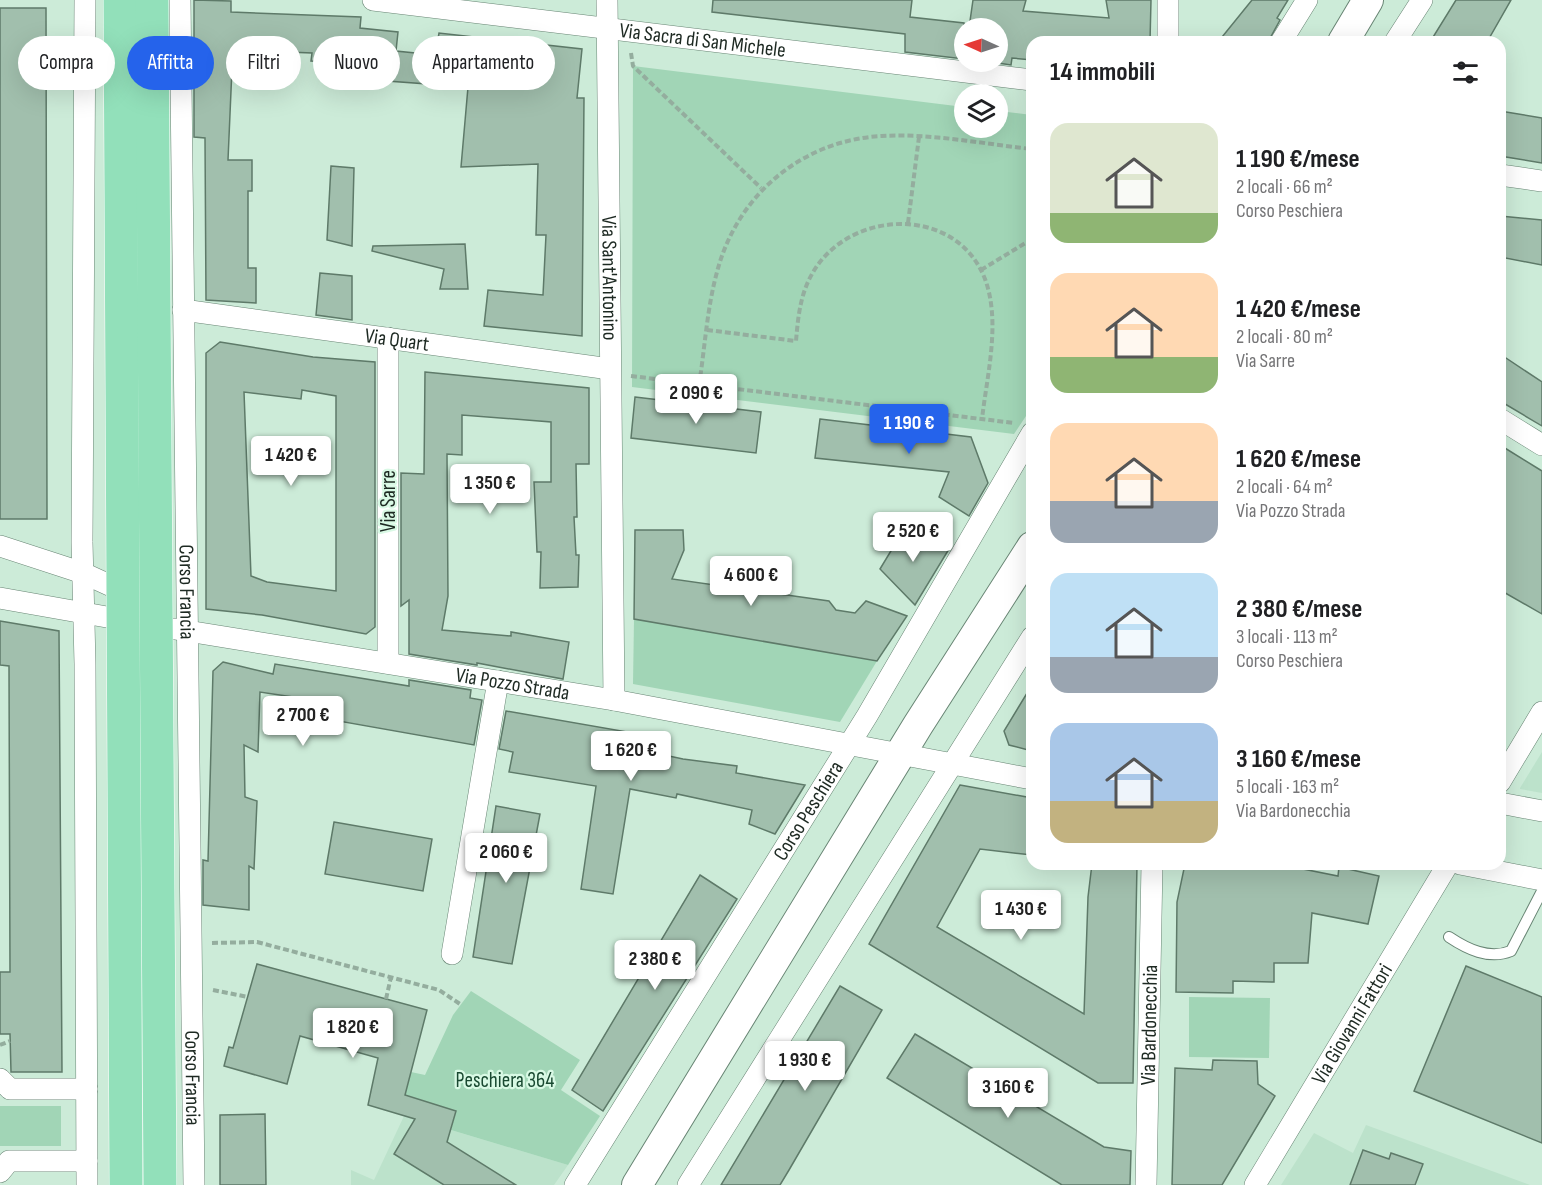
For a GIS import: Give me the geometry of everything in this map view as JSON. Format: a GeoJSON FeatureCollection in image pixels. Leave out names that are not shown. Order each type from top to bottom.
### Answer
{"type":"FeatureCollection","features":[{"type":"Feature","properties":{"kind":"main road"},"geometry":{"type":"LineString","coordinates":[[120,0],[126,1185]]}},
{"type":"Feature","properties":{"kind":"main road","name":"Corso Francia"},"geometry":{"type":"LineString","coordinates":[[152,0],[166,623],[160,1185]]}},
{"type":"Feature","properties":{"kind":"main road"},"geometry":{"type":"LineString","coordinates":[[1347,36],[1368,0]]}},
{"type":"Feature","properties":{"kind":"main road"},"geometry":{"type":"LineString","coordinates":[[637,1185],[901,753],[1026,556]]}},
{"type":"Feature","properties":{"kind":"street"},"geometry":{"type":"LineString","coordinates":[[85,0],[83,573],[87,1185]]}},
{"type":"Feature","properties":{"kind":"street","name":"Corso Francia"},"geometry":{"type":"LineString","coordinates":[[180,0],[183,310],[166,623],[191,943],[194,1185]]}},
{"type":"Feature","properties":{"kind":"street","name":"Via Sacra di San Michele"},"geometry":{"type":"LineString","coordinates":[[373,0],[607,26],[1026,79]]}},
{"type":"Feature","properties":{"kind":"street","name":"Via Sant'Antonino"},"geometry":{"type":"LineString","coordinates":[[608,0],[614,700]]}},
{"type":"Feature","properties":{"kind":"street"},"geometry":{"type":"LineString","coordinates":[[1168,0],[1168,36]]}},
{"type":"Feature","properties":{"kind":"street"},"geometry":{"type":"LineString","coordinates":[[1285,36],[1307,0]]}},
{"type":"Feature","properties":{"kind":"street"},"geometry":{"type":"LineString","coordinates":[[1399,36],[1422,0]]}},
{"type":"Feature","properties":{"kind":"street"},"geometry":{"type":"LineString","coordinates":[[1506,176],[1542,181]]}},
{"type":"Feature","properties":{"kind":"street","name":"Via Quart"},"geometry":{"type":"LineString","coordinates":[[183,310],[388,338],[610,380]]}},
{"type":"Feature","properties":{"kind":"street","name":"Via Sarre"},"geometry":{"type":"LineString","coordinates":[[388,338],[388,663]]}},
{"type":"Feature","properties":{"kind":"street"},"geometry":{"type":"LineString","coordinates":[[1506,423],[1542,445]]}},
{"type":"Feature","properties":{"kind":"street","name":"Corso Peschiera"},"geometry":{"type":"LineString","coordinates":[[575,1185],[849,744],[1026,428]]}},
{"type":"Feature","properties":{"kind":"street"},"geometry":{"type":"LineString","coordinates":[[0,546],[83,573],[123,605],[166,623]]}},
{"type":"Feature","properties":{"kind":"street"},"geometry":{"type":"LineString","coordinates":[[0,598],[85,613],[123,605]]}},
{"type":"Feature","properties":{"kind":"street","name":"Via Pozzo Strada"},"geometry":{"type":"LineString","coordinates":[[123,605],[166,623],[388,663],[614,700],[1026,778]]}},
{"type":"Feature","properties":{"kind":"street"},"geometry":{"type":"LineString","coordinates":[[688,1185],[1026,647]]}},
{"type":"Feature","properties":{"kind":"street"},"geometry":{"type":"LineString","coordinates":[[452,954],[498,681]]}},
{"type":"Feature","properties":{"kind":"street"},"geometry":{"type":"LineString","coordinates":[[1506,772],[1542,712]]}},
{"type":"Feature","properties":{"kind":"street"},"geometry":{"type":"LineString","coordinates":[[1506,804],[1542,811]]}},
{"type":"Feature","properties":{"kind":"street","name":"Via Bardonecchia"},"geometry":{"type":"LineString","coordinates":[[1146,1185],[1152,870]]}},
{"type":"Feature","properties":{"kind":"street","name":"Via Giovanni Fattori"},"geometry":{"type":"LineString","coordinates":[[1255,1185],[1444,870]]}},
{"type":"Feature","properties":{"kind":"street"},"geometry":{"type":"LineString","coordinates":[[1491,870],[1542,880]]}},
{"type":"Feature","properties":{"kind":"street"},"geometry":{"type":"LineString","coordinates":[[0,1079],[10,1089],[87,1089]]}},
{"type":"Feature","properties":{"kind":"street"},"geometry":{"type":"LineString","coordinates":[[0,1172],[9,1161],[87,1161]]}},
{"type":"Feature","properties":{"kind":"lane"},"geometry":{"type":"LineString","coordinates":[[1449,937],[1468,949],[1500,955],[1511,951],[1542,891]]}},
{"type":"Feature","properties":{"kind":"path"},"geometry":{"type":"LineString","coordinates":[[631,53],[633,66],[761,188]]}},
{"type":"Feature","properties":{"kind":"path"},"geometry":{"type":"LineString","coordinates":[[699,385],[717,272],[724,251],[735,228],[761,188],[794,164],[836,144],[878,136],[1026,148]]}},
{"type":"Feature","properties":{"kind":"path"},"geometry":{"type":"LineString","coordinates":[[908,224],[920,138]]}},
{"type":"Feature","properties":{"kind":"path"},"geometry":{"type":"LineString","coordinates":[[707,330],[796,340],[800,306],[805,290],[812,274],[834,248],[863,230],[894,223],[925,226],[954,241],[981,270],[990,299],[992,325],[982,419]]}},
{"type":"Feature","properties":{"kind":"path"},"geometry":{"type":"LineString","coordinates":[[981,270],[1026,243]]}},
{"type":"Feature","properties":{"kind":"path"},"geometry":{"type":"LineString","coordinates":[[610,380],[626,391],[626,376],[982,419],[1026,428]]}},
{"type":"Feature","properties":{"kind":"path"},"geometry":{"type":"LineString","coordinates":[[191,943],[257,942],[439,990],[460,1004]]}},
{"type":"Feature","properties":{"kind":"path"},"geometry":{"type":"LineString","coordinates":[[386,999],[391,977]]}},
{"type":"Feature","properties":{"kind":"path"},"geometry":{"type":"LineString","coordinates":[[191,991],[210,990],[248,997]]}},
{"type":"Feature","properties":{"kind":"path"},"geometry":{"type":"LineString","coordinates":[[0,1045],[10,1041]]}},
{"type":"Feature","properties":{"kind":"shaded area"},"geometry":{"type":"Polygon","coordinates":[[[1542,752],[1542,793],[1520,789],[1520,788],[1542,752]]]}},
{"type":"Feature","properties":{"kind":"shaded area"},"geometry":{"type":"Polygon","coordinates":[[[404,1116],[568,1165],[554,1185],[351,1185],[351,1170],[374,1180],[404,1116]]]}},
{"type":"Feature","properties":{"kind":"shaded area"},"geometry":{"type":"Polygon","coordinates":[[[1366,1125],[1530,1185],[1281,1185],[1314,1133],[1353,1153],[1366,1125]]]}},
{"type":"Feature","properties":{"kind":"green space"},"geometry":{"type":"Polygon","coordinates":[[[633,66],[954,106],[954,138],[1008,138],[1008,112],[1026,114],[1026,416],[1014,434],[632,387],[633,66]]]}},
{"type":"Feature","properties":{"kind":"green space"},"geometry":{"type":"Polygon","coordinates":[[[634,619],[877,661],[840,722],[633,684],[634,619]]]}},
{"type":"Feature","properties":{"kind":"green space","name":"Peschiera 364"},"geometry":{"type":"Polygon","coordinates":[[[471,991],[580,1060],[561,1090],[600,1116],[568,1165],[451,1130],[456,1111],[405,1095],[411,1072],[425,1075],[453,1015],[471,991]]]}},
{"type":"Feature","properties":{"kind":"green space"},"geometry":{"type":"Polygon","coordinates":[[[1189,997],[1270,998],[1269,1058],[1189,1057],[1189,997]]]}},
{"type":"Feature","properties":{"kind":"green space"},"geometry":{"type":"Polygon","coordinates":[[[0,1106],[61,1106],[61,1146],[0,1146],[0,1106]]]}},
{"type":"Feature","properties":{"kind":"building"},"geometry":{"type":"Polygon","coordinates":[[[194,0],[231,1],[231,12],[361,17],[360,28],[398,32],[398,36],[313,36],[313,61],[311,61],[312,53],[301,53],[301,36],[226,36],[226,90],[231,90],[228,160],[252,160],[252,191],[248,191],[248,268],[256,268],[256,303],[206,300],[205,138],[194,137],[194,90],[214,90],[214,36],[194,36],[194,0]]]}},
{"type":"Feature","properties":{"kind":"building"},"geometry":{"type":"Polygon","coordinates":[[[713,0],[912,0],[910,17],[954,22],[954,58],[905,52],[905,34],[712,12],[713,0]]]}},
{"type":"Feature","properties":{"kind":"building"},"geometry":{"type":"Polygon","coordinates":[[[973,0],[1026,0],[1023,11],[1109,18],[1106,0],[1151,0],[1150,36],[1026,36],[1026,59],[1012,58],[1011,65],[1008,65],[1008,18],[970,18],[973,0]]]}},
{"type":"Feature","properties":{"kind":"building"},"geometry":{"type":"Polygon","coordinates":[[[1252,0],[1288,0],[1277,18],[1280,20],[1271,36],[1223,36],[1252,0]]]}},
{"type":"Feature","properties":{"kind":"building"},"geometry":{"type":"Polygon","coordinates":[[[1456,0],[1511,0],[1490,36],[1434,36],[1456,0]]]}},
{"type":"Feature","properties":{"kind":"building"},"geometry":{"type":"Polygon","coordinates":[[[0,8],[46,8],[46,36],[18,36],[18,90],[46,90],[47,519],[0,519],[0,8]]]}},
{"type":"Feature","properties":{"kind":"building"},"geometry":{"type":"Polygon","coordinates":[[[439,33],[466,36],[438,36],[439,33]]]}},
{"type":"Feature","properties":{"kind":"building"},"geometry":{"type":"Polygon","coordinates":[[[555,46],[582,49],[577,98],[584,98],[582,336],[484,326],[488,290],[543,295],[546,235],[536,235],[538,164],[461,167],[468,90],[555,90],[555,46]]]}},
{"type":"Feature","properties":{"kind":"building"},"geometry":{"type":"Polygon","coordinates":[[[400,51],[412,53],[412,83],[400,82],[400,51]]]}},
{"type":"Feature","properties":{"kind":"building"},"geometry":{"type":"Polygon","coordinates":[[[1506,112],[1542,118],[1542,163],[1506,157],[1506,112]]]}},
{"type":"Feature","properties":{"kind":"building"},"geometry":{"type":"Polygon","coordinates":[[[331,166],[354,168],[352,246],[327,240],[331,166]]]}},
{"type":"Feature","properties":{"kind":"building"},"geometry":{"type":"Polygon","coordinates":[[[1506,217],[1542,220],[1542,265],[1506,258],[1506,217]]]}},
{"type":"Feature","properties":{"kind":"building"},"geometry":{"type":"Polygon","coordinates":[[[465,244],[468,289],[440,289],[444,269],[372,251],[373,246],[465,244]]]}},
{"type":"Feature","properties":{"kind":"building"},"geometry":{"type":"Polygon","coordinates":[[[320,273],[352,276],[352,320],[316,315],[320,273]]]}},
{"type":"Feature","properties":{"kind":"building"},"geometry":{"type":"Polygon","coordinates":[[[220,342],[313,357],[375,362],[375,627],[366,634],[262,615],[206,609],[206,353],[220,342]],[[302,390],[301,399],[244,392],[251,576],[267,582],[336,591],[336,396],[302,390]]]}},
{"type":"Feature","properties":{"kind":"building"},"geometry":{"type":"Polygon","coordinates":[[[1506,358],[1542,382],[1542,426],[1506,405],[1506,358]]]}},
{"type":"Feature","properties":{"kind":"building"},"geometry":{"type":"Polygon","coordinates":[[[425,372],[589,388],[589,464],[576,464],[577,517],[574,517],[576,555],[579,555],[578,587],[540,588],[541,552],[537,552],[534,482],[551,482],[551,422],[462,415],[462,455],[447,454],[448,596],[442,630],[511,636],[511,632],[569,642],[563,679],[477,663],[477,665],[409,654],[409,600],[401,606],[401,473],[424,474],[425,372]]]}},
{"type":"Feature","properties":{"kind":"building"},"geometry":{"type":"Polygon","coordinates":[[[635,397],[761,412],[756,453],[631,438],[635,397]]]}},
{"type":"Feature","properties":{"kind":"building"},"geometry":{"type":"Polygon","coordinates":[[[820,419],[971,437],[988,483],[969,516],[939,497],[949,472],[815,458],[820,419]]]}},
{"type":"Feature","properties":{"kind":"building"},"geometry":{"type":"Polygon","coordinates":[[[1506,449],[1542,471],[1542,614],[1506,593],[1506,449]]]}},
{"type":"Feature","properties":{"kind":"building"},"geometry":{"type":"Polygon","coordinates":[[[906,526],[949,549],[915,605],[880,569],[906,526]]]}},
{"type":"Feature","properties":{"kind":"building"},"geometry":{"type":"Polygon","coordinates":[[[635,530],[683,530],[684,550],[672,579],[829,601],[836,610],[855,613],[866,601],[907,616],[877,661],[634,619],[635,530]]]}},
{"type":"Feature","properties":{"kind":"building"},"geometry":{"type":"Polygon","coordinates":[[[0,621],[59,631],[62,1072],[11,1072],[10,1034],[0,1034],[0,972],[10,972],[9,666],[0,665],[0,621]]]}},
{"type":"Feature","properties":{"kind":"building"},"geometry":{"type":"Polygon","coordinates":[[[223,662],[273,674],[275,664],[409,686],[409,680],[471,690],[470,698],[482,700],[474,745],[339,721],[338,728],[323,725],[322,734],[301,731],[306,699],[260,692],[258,752],[244,745],[245,797],[257,801],[254,869],[249,866],[249,910],[203,905],[203,860],[208,861],[213,671],[223,662]]]}},
{"type":"Feature","properties":{"kind":"building"},"geometry":{"type":"Polygon","coordinates":[[[1026,695],[1026,749],[1009,745],[1004,731],[1026,695]]]}},
{"type":"Feature","properties":{"kind":"building"},"geometry":{"type":"Polygon","coordinates":[[[506,711],[639,734],[636,749],[683,759],[737,766],[736,773],[805,785],[775,834],[749,824],[752,810],[677,794],[676,798],[630,789],[613,894],[581,889],[596,786],[509,772],[513,752],[499,749],[506,711]]]}},
{"type":"Feature","properties":{"kind":"building"},"geometry":{"type":"Polygon","coordinates":[[[960,785],[1026,797],[1026,854],[980,849],[937,927],[1084,1014],[1088,897],[1091,870],[1137,870],[1133,1083],[1098,1083],[869,944],[960,785]]]}},
{"type":"Feature","properties":{"kind":"building"},"geometry":{"type":"Polygon","coordinates":[[[496,806],[540,814],[512,964],[473,957],[496,806]]]}},
{"type":"Feature","properties":{"kind":"building"},"geometry":{"type":"Polygon","coordinates":[[[334,822],[432,839],[423,891],[325,874],[334,822]]]}},
{"type":"Feature","properties":{"kind":"building"},"geometry":{"type":"Polygon","coordinates":[[[1184,870],[1308,870],[1338,876],[1339,870],[1352,870],[1379,876],[1368,924],[1312,913],[1308,963],[1274,963],[1274,982],[1233,981],[1233,993],[1176,992],[1177,902],[1184,870]]]}},
{"type":"Feature","properties":{"kind":"building"},"geometry":{"type":"Polygon","coordinates":[[[700,875],[737,899],[603,1111],[572,1090],[700,875]]]}},
{"type":"Feature","properties":{"kind":"building"},"geometry":{"type":"Polygon","coordinates":[[[257,964],[427,1010],[405,1095],[456,1111],[447,1142],[516,1185],[444,1185],[394,1154],[415,1119],[368,1105],[378,1058],[300,1036],[287,1084],[224,1066],[229,1047],[233,1048],[257,964]]]}},
{"type":"Feature","properties":{"kind":"building"},"geometry":{"type":"Polygon","coordinates":[[[1466,966],[1542,997],[1542,1143],[1414,1091],[1466,966]]]}},
{"type":"Feature","properties":{"kind":"building"},"geometry":{"type":"Polygon","coordinates":[[[840,986],[882,1010],[789,1170],[780,1185],[721,1185],[840,986]]]}},
{"type":"Feature","properties":{"kind":"building"},"geometry":{"type":"Polygon","coordinates":[[[915,1034],[1104,1147],[1131,1151],[1130,1185],[1062,1185],[887,1078],[915,1034]]]}},
{"type":"Feature","properties":{"kind":"building"},"geometry":{"type":"Polygon","coordinates":[[[1213,1060],[1257,1061],[1258,1084],[1275,1096],[1222,1185],[1172,1185],[1175,1068],[1212,1070],[1213,1060]]]}},
{"type":"Feature","properties":{"kind":"building"},"geometry":{"type":"Polygon","coordinates":[[[265,1114],[266,1185],[220,1185],[220,1115],[265,1114]]]}},
{"type":"Feature","properties":{"kind":"building"},"geometry":{"type":"Polygon","coordinates":[[[1363,1150],[1389,1159],[1391,1153],[1423,1164],[1415,1185],[1350,1185],[1363,1150]]]}}]}
